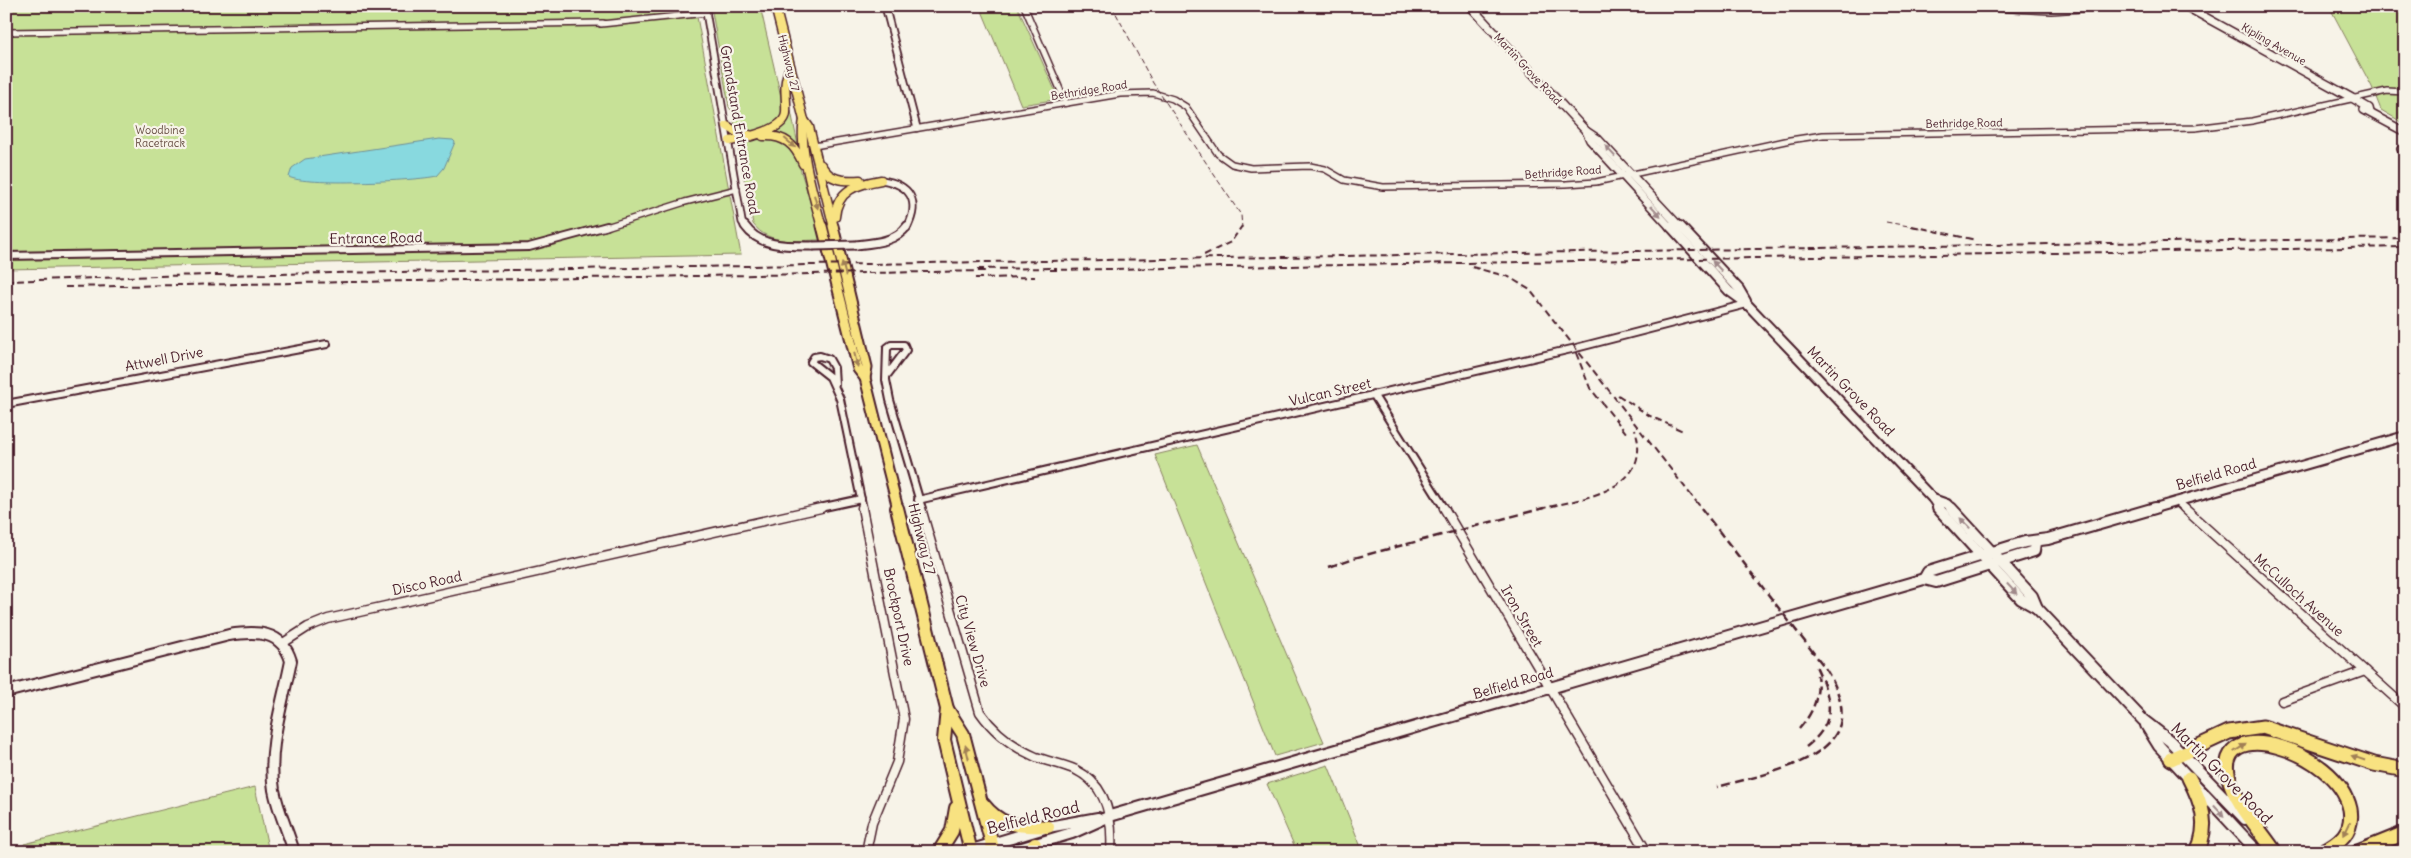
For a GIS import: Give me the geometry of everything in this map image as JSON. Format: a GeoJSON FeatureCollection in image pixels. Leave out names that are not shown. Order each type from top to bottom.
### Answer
{"type":"FeatureCollection","features":[{"type":"Feature","properties":{"kind":"highway"},"geometry":{"type":"LineString","coordinates":[[2177,757],[2229,732],[2263,727],[2280,731],[2374,764],[2405,770]]}},
{"type":"Feature","properties":{"kind":"highway"},"geometry":{"type":"LineString","coordinates":[[2275,850],[2243,805],[2228,770],[2230,759],[2235,750],[2245,744],[2263,742],[2282,747],[2304,756],[2324,768],[2336,779],[2348,799],[2353,818],[2347,834],[2334,845],[2321,852]]}},
{"type":"Feature","properties":{"kind":"highway"},"geometry":{"type":"LineString","coordinates":[[2189,778],[2200,800],[2206,821],[2204,837],[2197,852]]}},
{"type":"Feature","properties":{"kind":"highway"},"geometry":{"type":"LineString","coordinates":[[2358,852],[2405,833]]}},
{"type":"Feature","properties":{"kind":"main road","name":"Martin Grove Road"},"geometry":{"type":"LineString","coordinates":[[1470,6],[1586,131],[1598,139],[1632,174],[1739,289],[1747,304]]}},
{"type":"Feature","properties":{"kind":"main road"},"geometry":{"type":"LineString","coordinates":[[1977,6],[2054,10],[2110,6]]}},
{"type":"Feature","properties":{"kind":"main road","name":"Kipling Avenue"},"geometry":{"type":"LineString","coordinates":[[2185,6],[2314,78],[2316,82],[2405,132]]}},
{"type":"Feature","properties":{"kind":"main road","name":"Kipling Avenue"},"geometry":{"type":"LineString","coordinates":[[2194,6],[2223,23],[2223,26]]}},
{"type":"Feature","properties":{"kind":"main road","name":"Highway 27"},"geometry":{"type":"LineString","coordinates":[[777,7],[790,67],[804,120],[809,127],[815,150],[868,367],[866,378],[946,709],[944,740],[957,789],[969,851]]}},
{"type":"Feature","properties":{"kind":"main road"},"geometry":{"type":"LineString","coordinates":[[730,141],[760,134],[778,126],[786,115],[784,82],[790,67]]}},
{"type":"Feature","properties":{"kind":"main road","name":"Highway 27"},"geometry":{"type":"LineString","coordinates":[[804,120],[802,130],[810,180],[858,369],[866,378]]}},
{"type":"Feature","properties":{"kind":"main road"},"geometry":{"type":"LineString","coordinates":[[727,126],[742,134],[760,134]]}},
{"type":"Feature","properties":{"kind":"main road","name":"Martin Grove Road"},"geometry":{"type":"LineString","coordinates":[[1586,131],[1590,140],[1729,291],[1747,304],[1933,499],[1938,508],[2021,599],[2037,608],[2143,720],[2159,746],[2177,757],[2275,850]]}},
{"type":"Feature","properties":{"kind":"main road"},"geometry":{"type":"LineString","coordinates":[[749,137],[776,136],[788,139],[800,154],[810,180]]}},
{"type":"Feature","properties":{"kind":"main road"},"geometry":{"type":"LineString","coordinates":[[815,150],[825,173],[830,178],[841,181],[881,180]]}},
{"type":"Feature","properties":{"kind":"main road"},"geometry":{"type":"LineString","coordinates":[[835,235],[834,209],[838,199],[849,188],[859,183],[881,180]]}},
{"type":"Feature","properties":{"kind":"main road","name":"Belfield Road"},"geometry":{"type":"LineString","coordinates":[[1924,579],[1928,572],[2025,542],[2035,542],[2405,436]]}},
{"type":"Feature","properties":{"kind":"main road","name":"Martin Grove Road"},"geometry":{"type":"LineString","coordinates":[[1933,499],[1947,504],[2032,596],[2037,608]]}},
{"type":"Feature","properties":{"kind":"main road","name":"Belfield Road"},"geometry":{"type":"LineString","coordinates":[[969,851],[993,848],[1048,827],[1110,816],[1924,579],[1936,582],[2034,551],[2035,542]]}},
{"type":"Feature","properties":{"kind":"main road"},"geometry":{"type":"LineString","coordinates":[[6,692],[235,634],[263,633],[283,643],[287,648],[291,661],[273,761],[273,784],[277,803],[294,852]]}},
{"type":"Feature","properties":{"kind":"main road","name":"Highway 27"},"geometry":{"type":"LineString","coordinates":[[946,709],[963,734],[993,848]]}},
{"type":"Feature","properties":{"kind":"main road","name":"Martin Grove Road"},"geometry":{"type":"LineString","coordinates":[[2177,757],[2189,778],[2258,852]]}},
{"type":"Feature","properties":{"kind":"main road"},"geometry":{"type":"LineString","coordinates":[[939,852],[950,836],[957,819],[955,801],[957,789]]}},
{"type":"Feature","properties":{"kind":"main road"},"geometry":{"type":"LineString","coordinates":[[979,798],[991,815],[1004,825],[1048,827]]}},
{"type":"Feature","properties":{"kind":"main road","name":"Belfield Road"},"geometry":{"type":"LineString","coordinates":[[1009,852],[1031,848],[1110,816]]}},
{"type":"Feature","properties":{"kind":"street","name":"Grandstand Entrance Road"},"geometry":{"type":"LineString","coordinates":[[705,6],[730,141],[742,222],[746,229],[757,239],[769,244],[856,245],[886,240],[905,230],[911,222],[910,195],[907,189],[891,181],[881,180]]}},
{"type":"Feature","properties":{"kind":"street"},"geometry":{"type":"LineString","coordinates":[[777,7],[796,6]]}},
{"type":"Feature","properties":{"kind":"street"},"geometry":{"type":"LineString","coordinates":[[885,6],[917,128]]}},
{"type":"Feature","properties":{"kind":"street"},"geometry":{"type":"LineString","coordinates":[[1024,6],[1066,104]]}},
{"type":"Feature","properties":{"kind":"street"},"geometry":{"type":"LineString","coordinates":[[6,32],[578,23],[591,25],[707,14]]}},
{"type":"Feature","properties":{"kind":"street","name":"Bethridge Road"},"geometry":{"type":"LineString","coordinates":[[815,150],[917,128],[1132,93],[1153,93],[1173,99],[1186,106],[1212,147],[1232,164],[1251,168],[1271,169],[1310,166],[1325,169],[1344,180],[1363,185],[1384,187],[1566,184],[1596,182],[1790,140],[1823,135],[2195,128],[2252,121],[2388,91],[2405,92]]}},
{"type":"Feature","properties":{"kind":"street"},"geometry":{"type":"LineString","coordinates":[[2405,145],[2400,149],[2405,160]]}},
{"type":"Feature","properties":{"kind":"street","name":"Entrance Road"},"geometry":{"type":"LineString","coordinates":[[6,256],[529,247],[605,228],[682,201],[737,189]]}},
{"type":"Feature","properties":{"kind":"street","name":"Vulcan Street"},"geometry":{"type":"LineString","coordinates":[[918,500],[1576,348],[1747,304]]}},
{"type":"Feature","properties":{"kind":"street","name":"Attwell Drive"},"geometry":{"type":"LineString","coordinates":[[6,404],[327,344]]}},
{"type":"Feature","properties":{"kind":"street","name":"City View Drive"},"geometry":{"type":"LineString","coordinates":[[888,374],[906,350],[904,345],[891,345],[887,348],[888,374],[886,380],[890,400],[980,712],[996,733],[1017,748],[1075,770],[1094,782],[1103,793],[1110,816],[1111,852]]}},
{"type":"Feature","properties":{"kind":"street","name":"Brockport Drive"},"geometry":{"type":"LineString","coordinates":[[835,384],[830,377],[813,365],[811,359],[822,355],[829,359],[836,374],[835,384],[861,499],[904,710],[903,734],[897,760],[874,819],[866,852]]}},
{"type":"Feature","properties":{"kind":"street","name":"Iron Street"},"geometry":{"type":"LineString","coordinates":[[1373,394],[1458,531],[1646,852]]}},
{"type":"Feature","properties":{"kind":"street","name":"Disco Road"},"geometry":{"type":"LineString","coordinates":[[283,643],[308,627],[328,619],[861,499]]}},
{"type":"Feature","properties":{"kind":"street","name":"McCulloch Avenue"},"geometry":{"type":"LineString","coordinates":[[2176,501],[2405,707]]}},
{"type":"Feature","properties":{"kind":"street"},"geometry":{"type":"LineString","coordinates":[[2282,701],[2365,672]]}},
{"type":"Feature","properties":{"kind":"green space","name":"Woodbine Racetrack"},"geometry":{"type":"Polygon","coordinates":[[[6,6],[695,6],[741,255],[6,269],[6,6]]]}},
{"type":"Feature","properties":{"kind":"green space"},"geometry":{"type":"Polygon","coordinates":[[[711,6],[760,6],[781,97],[781,118],[770,128],[760,132],[749,133],[735,126],[734,114],[729,107],[711,6]]]}},
{"type":"Feature","properties":{"kind":"green space"},"geometry":{"type":"Polygon","coordinates":[[[980,6],[1017,6],[1059,99],[1021,105],[980,6]]]}},
{"type":"Feature","properties":{"kind":"green space"},"geometry":{"type":"Polygon","coordinates":[[[2329,6],[2405,6],[2405,124],[2381,110],[2372,87],[2329,6]]]}},
{"type":"Feature","properties":{"kind":"green space"},"geometry":{"type":"Polygon","coordinates":[[[791,111],[798,145],[784,136],[767,134],[785,123],[791,111]]]}},
{"type":"Feature","properties":{"kind":"green space"},"geometry":{"type":"Polygon","coordinates":[[[776,137],[795,152],[822,240],[793,241],[775,239],[767,236],[753,224],[738,147],[743,142],[776,137]]]}},
{"type":"Feature","properties":{"kind":"green space"},"geometry":{"type":"Polygon","coordinates":[[[1197,445],[1324,742],[1275,756],[1155,455],[1197,445]]]}},
{"type":"Feature","properties":{"kind":"green space"},"geometry":{"type":"Polygon","coordinates":[[[1328,765],[1363,852],[1297,852],[1267,784],[1328,765]]]}},
{"type":"Feature","properties":{"kind":"green space"},"geometry":{"type":"Polygon","coordinates":[[[255,787],[269,852],[22,852],[24,844],[255,787]]]}},
{"type":"Feature","properties":{"kind":"water"},"geometry":{"type":"Polygon","coordinates":[[[439,139],[453,140],[455,142],[444,168],[437,176],[385,181],[337,182],[299,180],[289,177],[292,168],[305,159],[439,139]]]}},
{"type":"Feature","properties":{"kind":"railway"},"geometry":{"type":"LineString","coordinates":[[1112,6],[1153,83],[1241,215],[1242,226]]}},
{"type":"Feature","properties":{"kind":"railway"},"geometry":{"type":"LineString","coordinates":[[1886,222],[1920,228]]}},
{"type":"Feature","properties":{"kind":"railway"},"geometry":{"type":"LineString","coordinates":[[1204,255],[1231,242],[1242,226]]}},
{"type":"Feature","properties":{"kind":"railway"},"geometry":{"type":"LineString","coordinates":[[1912,226],[1976,240]]}},
{"type":"Feature","properties":{"kind":"railway"},"geometry":{"type":"LineString","coordinates":[[6,281],[158,276],[2405,238]]}},
{"type":"Feature","properties":{"kind":"railway"},"geometry":{"type":"LineString","coordinates":[[1050,270],[2405,247]]}},
{"type":"Feature","properties":{"kind":"railway"},"geometry":{"type":"LineString","coordinates":[[1472,267],[1509,277],[1530,290],[1702,509]]}},
{"type":"Feature","properties":{"kind":"railway"},"geometry":{"type":"LineString","coordinates":[[977,269],[1057,268]]}},
{"type":"Feature","properties":{"kind":"railway"},"geometry":{"type":"LineString","coordinates":[[65,287],[985,271]]}},
{"type":"Feature","properties":{"kind":"railway"},"geometry":{"type":"LineString","coordinates":[[975,278],[1035,277]]}},
{"type":"Feature","properties":{"kind":"railway"},"geometry":{"type":"LineString","coordinates":[[1576,353],[1590,388],[1627,434]]}},
{"type":"Feature","properties":{"kind":"railway"},"geometry":{"type":"LineString","coordinates":[[1618,395],[1650,416],[1683,431]]}},
{"type":"Feature","properties":{"kind":"railway"},"geometry":{"type":"LineString","coordinates":[[1541,509],[1594,495],[1611,488],[1625,479],[1634,466],[1638,450],[1635,429]]}},
{"type":"Feature","properties":{"kind":"railway"},"geometry":{"type":"LineString","coordinates":[[1701,508],[1823,665],[1839,695],[1841,719],[1833,738],[1816,753],[1794,764],[1769,773],[1717,787]]}},
{"type":"Feature","properties":{"kind":"railway"},"geometry":{"type":"LineString","coordinates":[[1329,567],[1354,558],[1541,509]]}},
{"type":"Feature","properties":{"kind":"railway"},"geometry":{"type":"LineString","coordinates":[[1806,747],[1824,728],[1828,718],[1828,698],[1815,664]]}},
{"type":"Feature","properties":{"kind":"railway"},"geometry":{"type":"LineString","coordinates":[[1799,729],[1812,711],[1816,698],[1817,675]]}}]}
